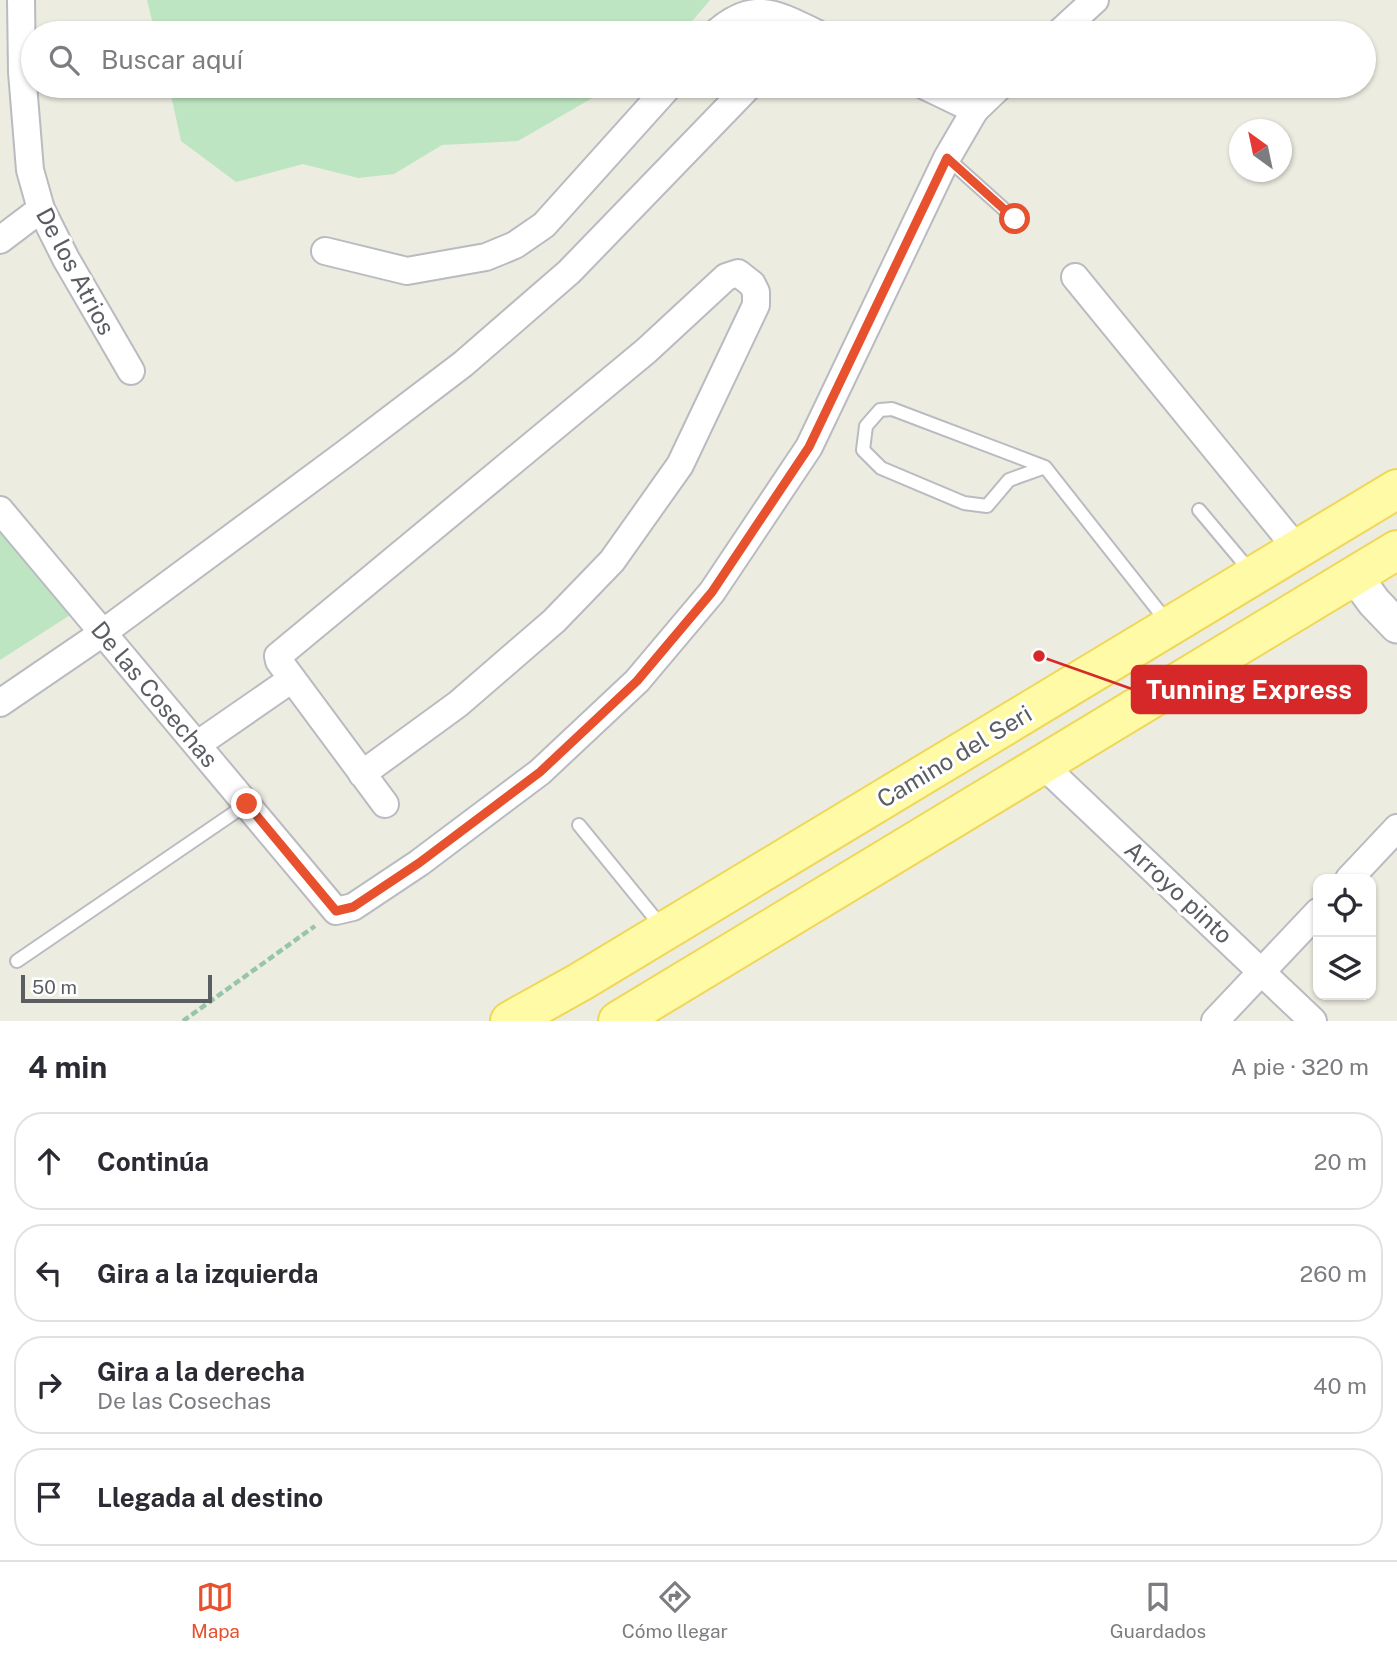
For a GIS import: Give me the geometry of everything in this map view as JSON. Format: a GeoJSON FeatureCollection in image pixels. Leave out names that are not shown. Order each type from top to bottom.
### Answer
{"type":"FeatureCollection","features":[{"type":"Feature","properties":{"kind":"main road","name":"Camino del Seri"},"geometry":{"type":"LineString","coordinates":[[510,1021],[580,982],[1397,489]]}},
{"type":"Feature","properties":{"kind":"main road"},"geometry":{"type":"LineString","coordinates":[[1355,576],[1350,563],[1355,548],[1373,528],[1397,513]]}},
{"type":"Feature","properties":{"kind":"main road"},"geometry":{"type":"LineString","coordinates":[[631,1018],[1397,550]]}},
{"type":"Feature","properties":{"kind":"street"},"geometry":{"type":"LineString","coordinates":[[1072,21],[1096,0]]}},
{"type":"Feature","properties":{"kind":"street","name":"De los Atrios"},"geometry":{"type":"LineString","coordinates":[[14,6],[21,64]]}},
{"type":"Feature","properties":{"kind":"street"},"geometry":{"type":"LineString","coordinates":[[730,21],[751,8],[766,9],[788,21]]}},
{"type":"Feature","properties":{"kind":"street","name":"De los Atrios"},"geometry":{"type":"LineString","coordinates":[[24,98],[30,170],[41,208],[66,259],[131,371]]}},
{"type":"Feature","properties":{"kind":"street"},"geometry":{"type":"LineString","coordinates":[[325,251],[407,271],[486,257],[515,246],[544,225],[658,98]]}},
{"type":"Feature","properties":{"kind":"street"},"geometry":{"type":"LineString","coordinates":[[0,703],[104,632],[463,364],[569,272],[737,98]]}},
{"type":"Feature","properties":{"kind":"street"},"geometry":{"type":"LineString","coordinates":[[950,98],[975,110]]}},
{"type":"Feature","properties":{"kind":"street"},"geometry":{"type":"LineString","coordinates":[[336,911],[353,907],[419,863],[540,772],[637,681],[712,592],[809,447],[947,158],[975,110],[988,98]]}},
{"type":"Feature","properties":{"kind":"street"},"geometry":{"type":"LineString","coordinates":[[0,240],[41,208]]}},
{"type":"Feature","properties":{"kind":"street"},"geometry":{"type":"LineString","coordinates":[[362,774],[458,704],[554,621],[612,561],[680,466],[756,305],[756,292],[752,284],[738,273],[726,277],[646,351],[280,654],[279,661],[362,774],[385,804]]}},
{"type":"Feature","properties":{"kind":"street"},"geometry":{"type":"LineString","coordinates":[[1075,276],[1298,550]]}},
{"type":"Feature","properties":{"kind":"street","name":"De las Cosechas"},"geometry":{"type":"LineString","coordinates":[[0,510],[336,911]]}},
{"type":"Feature","properties":{"kind":"street"},"geometry":{"type":"LineString","coordinates":[[1355,576],[1374,603],[1397,626]]}},
{"type":"Feature","properties":{"kind":"street"},"geometry":{"type":"LineString","coordinates":[[198,744],[292,679]]}},
{"type":"Feature","properties":{"kind":"street","name":"Arroyo pinto"},"geometry":{"type":"LineString","coordinates":[[1043,765],[1313,1021]]}},
{"type":"Feature","properties":{"kind":"street"},"geometry":{"type":"LineString","coordinates":[[1354,874],[1397,828]]}},
{"type":"Feature","properties":{"kind":"street"},"geometry":{"type":"LineString","coordinates":[[1215,1021],[1313,917]]}},
{"type":"Feature","properties":{"kind":"lane"},"geometry":{"type":"LineString","coordinates":[[947,158],[1015,219]]}},
{"type":"Feature","properties":{"kind":"lane"},"geometry":{"type":"LineString","coordinates":[[1045,467],[1009,480],[986,506],[964,503],[881,468],[863,450],[866,426],[880,410],[892,409],[1045,467],[1170,626]]}},
{"type":"Feature","properties":{"kind":"lane"},"geometry":{"type":"LineString","coordinates":[[1199,510],[1255,576]]}},
{"type":"Feature","properties":{"kind":"lane"},"geometry":{"type":"LineString","coordinates":[[17,961],[247,804]]}},
{"type":"Feature","properties":{"kind":"lane"},"geometry":{"type":"LineString","coordinates":[[579,825],[664,930]]}},
{"type":"Feature","properties":{"kind":"path"},"geometry":{"type":"LineString","coordinates":[[183,1021],[336,911]]}},
{"type":"Feature","properties":{"kind":"green space"},"geometry":{"type":"Polygon","coordinates":[[[147,0],[710,0],[692,21],[152,21],[147,0]]]}},
{"type":"Feature","properties":{"kind":"green space"},"geometry":{"type":"Polygon","coordinates":[[[172,98],[592,98],[518,141],[442,145],[394,174],[358,178],[303,164],[236,182],[181,141],[172,98]]]}},
{"type":"Feature","properties":{"kind":"green space"},"geometry":{"type":"Polygon","coordinates":[[[0,519],[78,610],[0,660],[0,519]]]}},
{"type":"Feature","properties":{"kind":"place","name":"Tunning Express"},"geometry":{"type":"Point","coordinates":[1039,656]}},
{"type":"Feature","properties":{"kind":"route"},"geometry":{"type":"LineString","coordinates":[[247,804],[336,911],[353,907],[419,863],[540,772],[637,681],[712,592],[809,447],[947,158],[1015,219]]}}]}
